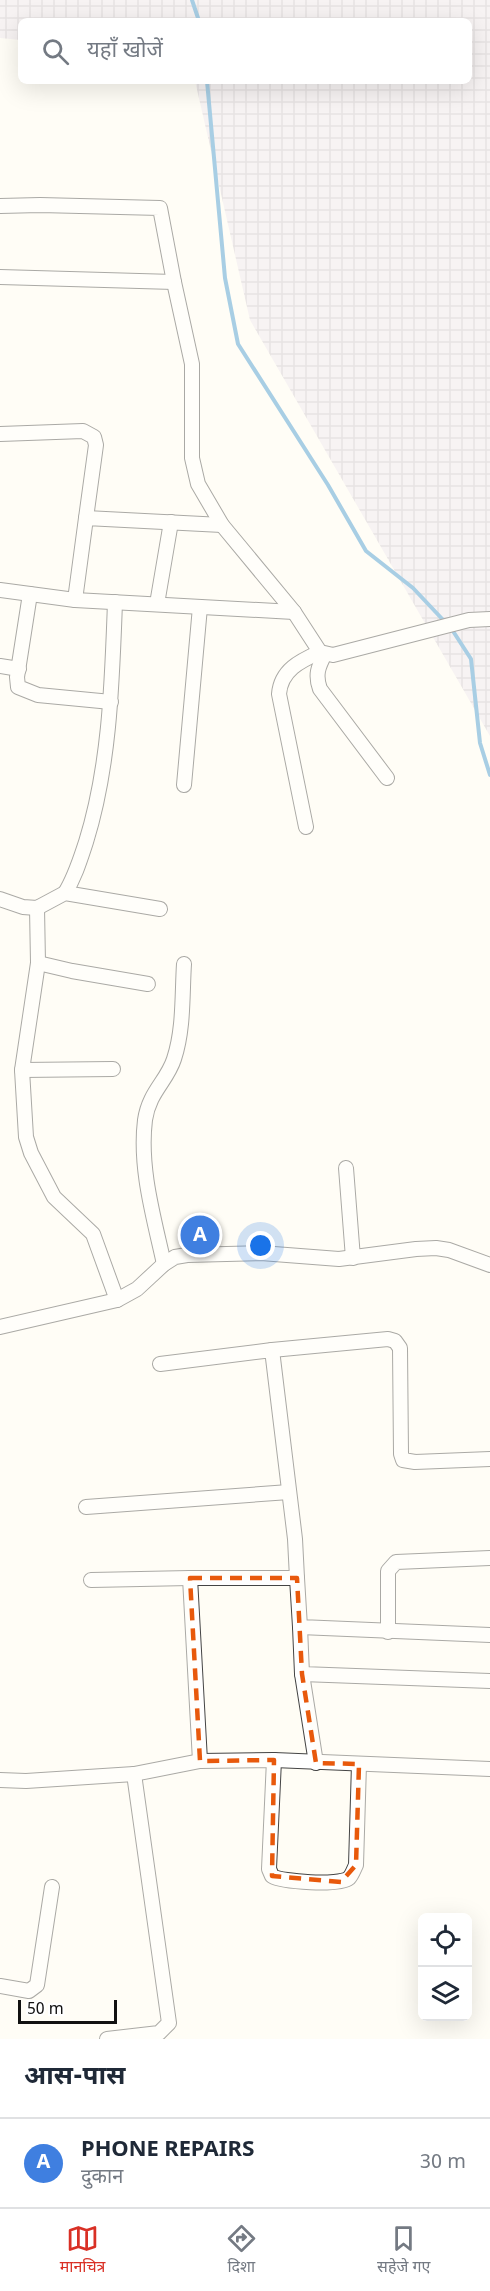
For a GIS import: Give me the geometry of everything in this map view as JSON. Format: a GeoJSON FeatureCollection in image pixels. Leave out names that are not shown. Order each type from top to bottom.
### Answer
{"type":"FeatureCollection","features":[{"type":"Feature","properties":{"kind":"street"},"geometry":{"type":"LineString","coordinates":[[0,206],[160,208],[192,364],[192,458],[198,484],[222,525],[294,612],[323,653]]}},
{"type":"Feature","properties":{"kind":"street"},"geometry":{"type":"LineString","coordinates":[[0,277],[174,282]]}},
{"type":"Feature","properties":{"kind":"street"},"geometry":{"type":"LineString","coordinates":[[0,434],[83,431],[94,438],[96,445],[75,600]]}},
{"type":"Feature","properties":{"kind":"street"},"geometry":{"type":"LineString","coordinates":[[86,518],[222,525]]}},
{"type":"Feature","properties":{"kind":"street"},"geometry":{"type":"LineString","coordinates":[[157,604],[171,522]]}},
{"type":"Feature","properties":{"kind":"street"},"geometry":{"type":"LineString","coordinates":[[0,591],[75,600],[294,612]]}},
{"type":"Feature","properties":{"kind":"street"},"geometry":{"type":"LineString","coordinates":[[30,594],[17,683],[25,691],[56,698],[111,702]]}},
{"type":"Feature","properties":{"kind":"street"},"geometry":{"type":"LineString","coordinates":[[0,899],[23,907],[37,908],[65,893],[74,879],[95,814],[111,702],[115,602]]}},
{"type":"Feature","properties":{"kind":"street"},"geometry":{"type":"LineString","coordinates":[[184,785],[200,607]]}},
{"type":"Feature","properties":{"kind":"street"},"geometry":{"type":"LineString","coordinates":[[306,826],[279,694],[279,685],[290,668],[323,653],[333,655],[456,623],[490,619]]}},
{"type":"Feature","properties":{"kind":"street"},"geometry":{"type":"LineString","coordinates":[[323,653],[316,679],[321,689],[387,778]]}},
{"type":"Feature","properties":{"kind":"street"},"geometry":{"type":"LineString","coordinates":[[0,666],[19,669]]}},
{"type":"Feature","properties":{"kind":"street"},"geometry":{"type":"LineString","coordinates":[[65,893],[160,909]]}},
{"type":"Feature","properties":{"kind":"street"},"geometry":{"type":"LineString","coordinates":[[37,908],[38,963],[22,1070],[26,1137],[54,1197],[93,1234],[117,1300]]}},
{"type":"Feature","properties":{"kind":"street"},"geometry":{"type":"LineString","coordinates":[[38,963],[148,984]]}},
{"type":"Feature","properties":{"kind":"street"},"geometry":{"type":"LineString","coordinates":[[164,1264],[147,1185],[145,1129],[153,1094],[174,1061],[179,1041],[184,964]]}},
{"type":"Feature","properties":{"kind":"street"},"geometry":{"type":"LineString","coordinates":[[22,1070],[113,1069]]}},
{"type":"Feature","properties":{"kind":"street"},"geometry":{"type":"LineString","coordinates":[[346,1168],[353,1257]]}},
{"type":"Feature","properties":{"kind":"street"},"geometry":{"type":"LineString","coordinates":[[0,1327],[117,1300],[137,1289],[164,1264],[175,1257],[187,1255],[261,1253],[339,1259],[436,1248],[449,1250],[490,1265]]}},
{"type":"Feature","properties":{"kind":"street"},"geometry":{"type":"LineString","coordinates":[[160,1364],[272,1350],[395,1341],[400,1348],[401,1454],[403,1460],[415,1462],[490,1459]]}},
{"type":"Feature","properties":{"kind":"street"},"geometry":{"type":"LineString","coordinates":[[272,1350],[297,1578],[302,1674],[316,1763]]}},
{"type":"Feature","properties":{"kind":"street"},"geometry":{"type":"LineString","coordinates":[[86,1507],[289,1492]]}},
{"type":"Feature","properties":{"kind":"street"},"geometry":{"type":"LineString","coordinates":[[388,1632],[388,1571],[396,1562],[490,1558]]}},
{"type":"Feature","properties":{"kind":"street"},"geometry":{"type":"LineString","coordinates":[[190,1578],[200,1761]]}},
{"type":"Feature","properties":{"kind":"street"},"geometry":{"type":"LineString","coordinates":[[92,1580],[297,1578]]}},
{"type":"Feature","properties":{"kind":"street"},"geometry":{"type":"LineString","coordinates":[[300,1627],[490,1635]]}},
{"type":"Feature","properties":{"kind":"street"},"geometry":{"type":"LineString","coordinates":[[302,1674],[490,1682]]}},
{"type":"Feature","properties":{"kind":"street"},"geometry":{"type":"LineString","coordinates":[[274,1760],[269,1869],[272,1876],[278,1880],[340,1882],[349,1878],[356,1865],[359,1764]]}},
{"type":"Feature","properties":{"kind":"street"},"geometry":{"type":"LineString","coordinates":[[0,1780],[26,1781],[134,1774],[200,1761],[274,1760],[490,1769]]}},
{"type":"Feature","properties":{"kind":"street"},"geometry":{"type":"LineString","coordinates":[[106,2039],[159,2033],[169,2023],[134,1774]]}},
{"type":"Feature","properties":{"kind":"street"},"geometry":{"type":"LineString","coordinates":[[0,1986],[29,1991],[37,1985],[52,1887]]}},
{"type":"Feature","properties":{"kind":"highlighted area"},"geometry":{"type":"Polygon","coordinates":[[[190,1578],[297,1578],[302,1674],[316,1763],[359,1764],[356,1865],[341,1882],[272,1876],[274,1760],[200,1761],[190,1578]]]}},
{"type":"Feature","properties":{"kind":"shaded area"},"geometry":{"type":"Polygon","coordinates":[[[0,0],[490,0],[490,736],[250,320],[196,84],[472,84],[472,18],[18,18],[18,40],[0,38],[0,0]]]}},
{"type":"Feature","properties":{"kind":"waterway"},"geometry":{"type":"LineString","coordinates":[[192,0],[198,18]]}},
{"type":"Feature","properties":{"kind":"waterway"},"geometry":{"type":"LineString","coordinates":[[207,84],[225,278],[238,344],[328,485],[366,551],[413,588],[446,623]]}},
{"type":"Feature","properties":{"kind":"waterway"},"geometry":{"type":"LineString","coordinates":[[451,628],[471,659],[480,743],[490,775]]}},
{"type":"Feature","properties":{"kind":"place","name":"PHONE REPAIRS"},"geometry":{"type":"Point","coordinates":[200,1235]}}]}
